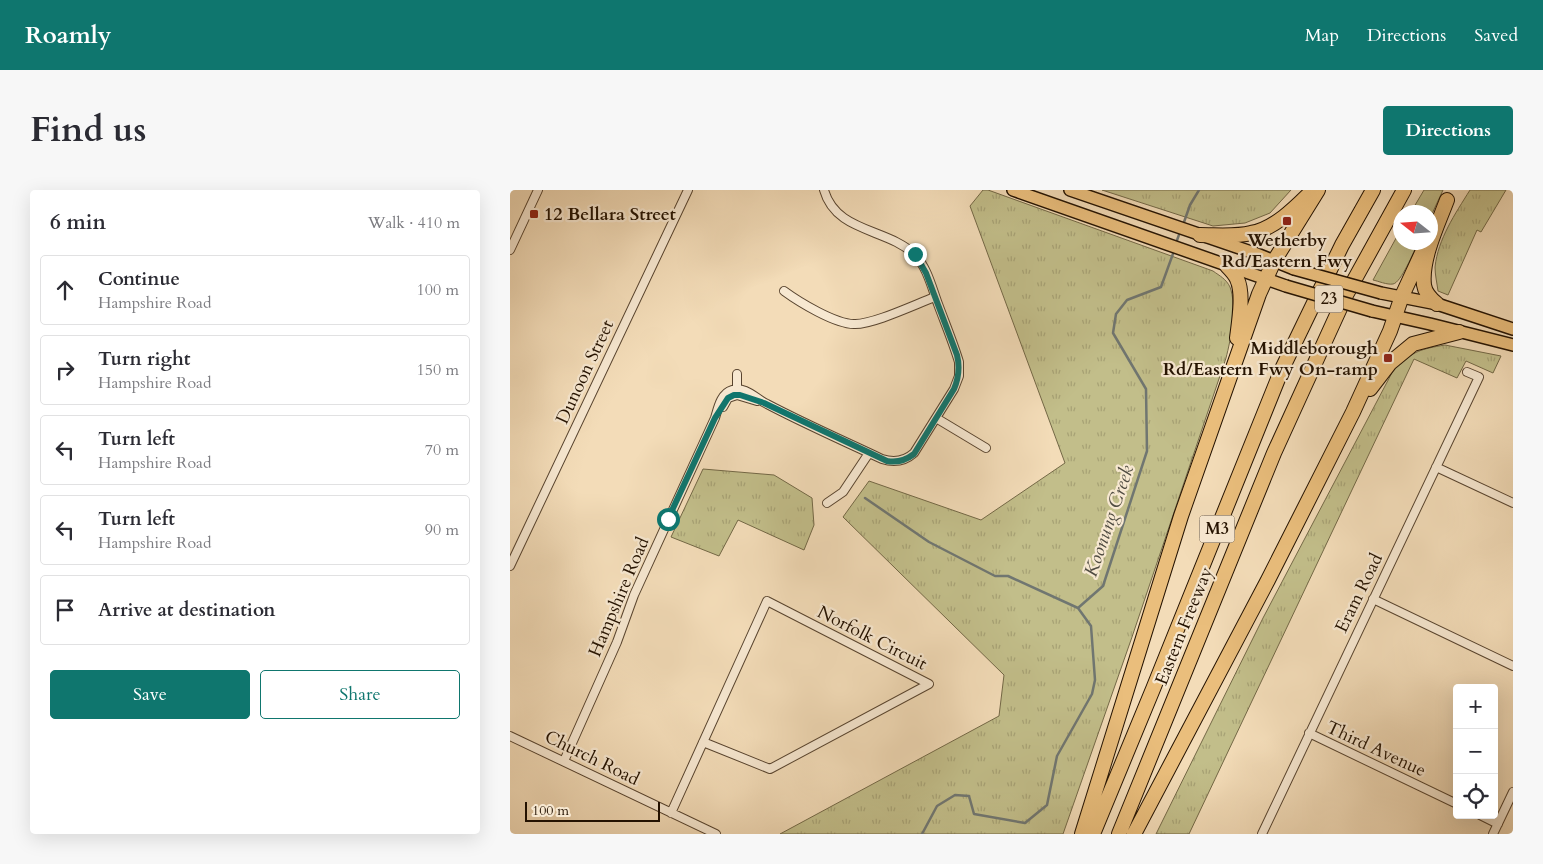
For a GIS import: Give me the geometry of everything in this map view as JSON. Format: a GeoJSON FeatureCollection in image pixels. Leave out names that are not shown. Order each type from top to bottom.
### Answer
{"type":"FeatureCollection","features":[{"type":"Feature","properties":{"kind":"highway"},"geometry":{"type":"LineString","coordinates":[[1200,235],[1250,234],[1261,230],[1287,215],[1313,190]]}},
{"type":"Feature","properties":{"kind":"highway"},"geometry":{"type":"LineString","coordinates":[[1082,834],[1181,516],[1259,294],[1274,261],[1318,190]]}},
{"type":"Feature","properties":{"kind":"highway","name":"Eastern Freeway"},"geometry":{"type":"LineString","coordinates":[[1093,834],[1282,369],[1342,245],[1374,190]]}},
{"type":"Feature","properties":{"kind":"highway","name":"Eastern Freeway"},"geometry":{"type":"LineString","coordinates":[[1120,834],[1274,453],[1346,295],[1404,190]]}},
{"type":"Feature","properties":{"kind":"highway"},"geometry":{"type":"LineString","coordinates":[[1438,218],[1449,195]]}},
{"type":"Feature","properties":{"kind":"highway"},"geometry":{"type":"LineString","coordinates":[[1437,304],[1430,298],[1424,286],[1424,277],[1426,259],[1449,195]]}},
{"type":"Feature","properties":{"kind":"highway"},"geometry":{"type":"LineString","coordinates":[[1134,834],[1259,597],[1353,412],[1390,331],[1402,296],[1423,250]]}},
{"type":"Feature","properties":{"kind":"highway"},"geometry":{"type":"LineString","coordinates":[[1226,387],[1237,340],[1240,316],[1240,287],[1237,277],[1227,266]]}},
{"type":"Feature","properties":{"kind":"highway"},"geometry":{"type":"LineString","coordinates":[[1353,412],[1390,362],[1413,344],[1459,332]]}},
{"type":"Feature","properties":{"kind":"main road","name":"23"},"geometry":{"type":"LineString","coordinates":[[1013,190],[1266,280],[1372,311],[1513,345]]}},
{"type":"Feature","properties":{"kind":"main road","name":"23"},"geometry":{"type":"LineString","coordinates":[[1070,190],[1294,269],[1381,293],[1437,304],[1513,329]]}},
{"type":"Feature","properties":{"kind":"street"},"geometry":{"type":"LineString","coordinates":[[510,250],[538,190]]}},
{"type":"Feature","properties":{"kind":"street","name":"Dunoon Street"},"geometry":{"type":"LineString","coordinates":[[510,566],[688,190]]}},
{"type":"Feature","properties":{"kind":"street"},"geometry":{"type":"LineString","coordinates":[[736,374],[737,392],[891,462],[908,458],[917,449],[954,389],[958,380],[959,367],[957,355],[922,265],[915,254],[842,217],[830,206],[824,190]]}},
{"type":"Feature","properties":{"kind":"street"},"geometry":{"type":"LineString","coordinates":[[784,290],[802,303],[832,318],[853,324],[868,322],[935,297]]}},
{"type":"Feature","properties":{"kind":"street","name":"Eram Road"},"geometry":{"type":"LineString","coordinates":[[1262,834],[1479,377],[1467,372]]}},
{"type":"Feature","properties":{"kind":"street","name":"Hampshire Road"},"geometry":{"type":"LineString","coordinates":[[564,761],[617,642],[637,588],[715,418],[728,398],[737,392]]}},
{"type":"Feature","properties":{"kind":"street"},"geometry":{"type":"LineString","coordinates":[[936,418],[986,448]]}},
{"type":"Feature","properties":{"kind":"street"},"geometry":{"type":"LineString","coordinates":[[827,503],[843,492],[869,453]]}},
{"type":"Feature","properties":{"kind":"street"},"geometry":{"type":"LineString","coordinates":[[1436,467],[1513,503]]}},
{"type":"Feature","properties":{"kind":"street"},"geometry":{"type":"LineString","coordinates":[[1373,599],[1513,666]]}},
{"type":"Feature","properties":{"kind":"street","name":"Norfolk Circuit"},"geometry":{"type":"LineString","coordinates":[[671,813],[766,601],[929,684],[770,769],[703,742]]}},
{"type":"Feature","properties":{"kind":"street","name":"Third Avenue"},"geometry":{"type":"LineString","coordinates":[[1309,734],[1453,802]]}},
{"type":"Feature","properties":{"kind":"street","name":"Church Road"},"geometry":{"type":"LineString","coordinates":[[510,736],[671,813],[699,830],[716,834]]}},
{"type":"Feature","properties":{"kind":"street"},"geometry":{"type":"LineString","coordinates":[[1493,834],[1513,792]]}},
{"type":"Feature","properties":{"kind":"street"},"geometry":{"type":"LineString","coordinates":[[1488,819],[1498,824]]}},
{"type":"Feature","properties":{"kind":"green space"},"geometry":{"type":"Polygon","coordinates":[[[983,190],[988,190],[1218,274],[1230,287],[1233,303],[1231,332],[1226,358],[1063,834],[780,834],[999,716],[1004,675],[843,517],[869,481],[981,520],[1065,463],[970,206],[983,190]]]}},
{"type":"Feature","properties":{"kind":"green space"},"geometry":{"type":"Polygon","coordinates":[[[1102,190],[1291,190],[1270,213],[1245,223],[1213,226],[1102,190]]]}},
{"type":"Feature","properties":{"kind":"green space"},"geometry":{"type":"Polygon","coordinates":[[[1424,190],[1443,190],[1436,205],[1415,205],[1424,190]]]}},
{"type":"Feature","properties":{"kind":"green space"},"geometry":{"type":"Polygon","coordinates":[[[1470,190],[1506,190],[1481,232],[1477,230],[1448,295],[1438,291],[1435,270],[1437,257],[1443,237],[1470,190]]]}},
{"type":"Feature","properties":{"kind":"green space"},"geometry":{"type":"Polygon","coordinates":[[[1393,244],[1393,250],[1415,250],[1396,282],[1393,284],[1373,280],[1393,244]]]}},
{"type":"Feature","properties":{"kind":"green space"},"geometry":{"type":"Polygon","coordinates":[[[1445,345],[1501,356],[1493,373],[1466,361],[1457,378],[1414,359],[1189,834],[1156,834],[1263,618],[1395,367],[1407,357],[1418,352],[1445,345]]]}},
{"type":"Feature","properties":{"kind":"green space"},"geometry":{"type":"Polygon","coordinates":[[[703,469],[774,475],[812,498],[814,525],[804,550],[738,520],[719,556],[671,537],[703,469]]]}},
{"type":"Feature","properties":{"kind":"waterway","name":"Koonung Creek"},"geometry":{"type":"LineString","coordinates":[[1183,225],[1190,205],[1199,190]]}},
{"type":"Feature","properties":{"kind":"waterway","name":"Koonung Creek"},"geometry":{"type":"LineString","coordinates":[[1176,243],[1180,232]]}},
{"type":"Feature","properties":{"kind":"waterway","name":"Koonung Creek"},"geometry":{"type":"LineString","coordinates":[[922,834],[937,806],[955,795],[969,796],[974,814],[1025,823],[1047,805],[1057,756],[1092,694],[1095,680],[1091,626],[1078,608],[1103,586],[1147,451],[1146,389],[1113,333],[1116,314],[1127,300],[1161,287],[1174,251]]}},
{"type":"Feature","properties":{"kind":"waterway"},"geometry":{"type":"LineString","coordinates":[[865,498],[929,542],[995,576],[1008,576],[1078,608]]}},
{"type":"Feature","properties":{"kind":"place","name":"12 Bellara Street"},"geometry":{"type":"Point","coordinates":[534,214]}},
{"type":"Feature","properties":{"kind":"place","name":"Wetherby Rd/Eastern Fwy"},"geometry":{"type":"Point","coordinates":[1287,221]}},
{"type":"Feature","properties":{"kind":"place","name":"Middleborough Rd/Eastern Fwy On-ramp"},"geometry":{"type":"Point","coordinates":[1388,358]}},
{"type":"Feature","properties":{"kind":"route"},"geometry":{"type":"LineString","coordinates":[[668,519],[715,418],[728,398],[737,394],[764,403],[887,461],[904,460],[914,454],[954,389],[959,372],[957,355],[926,273],[915,254]]}}]}
